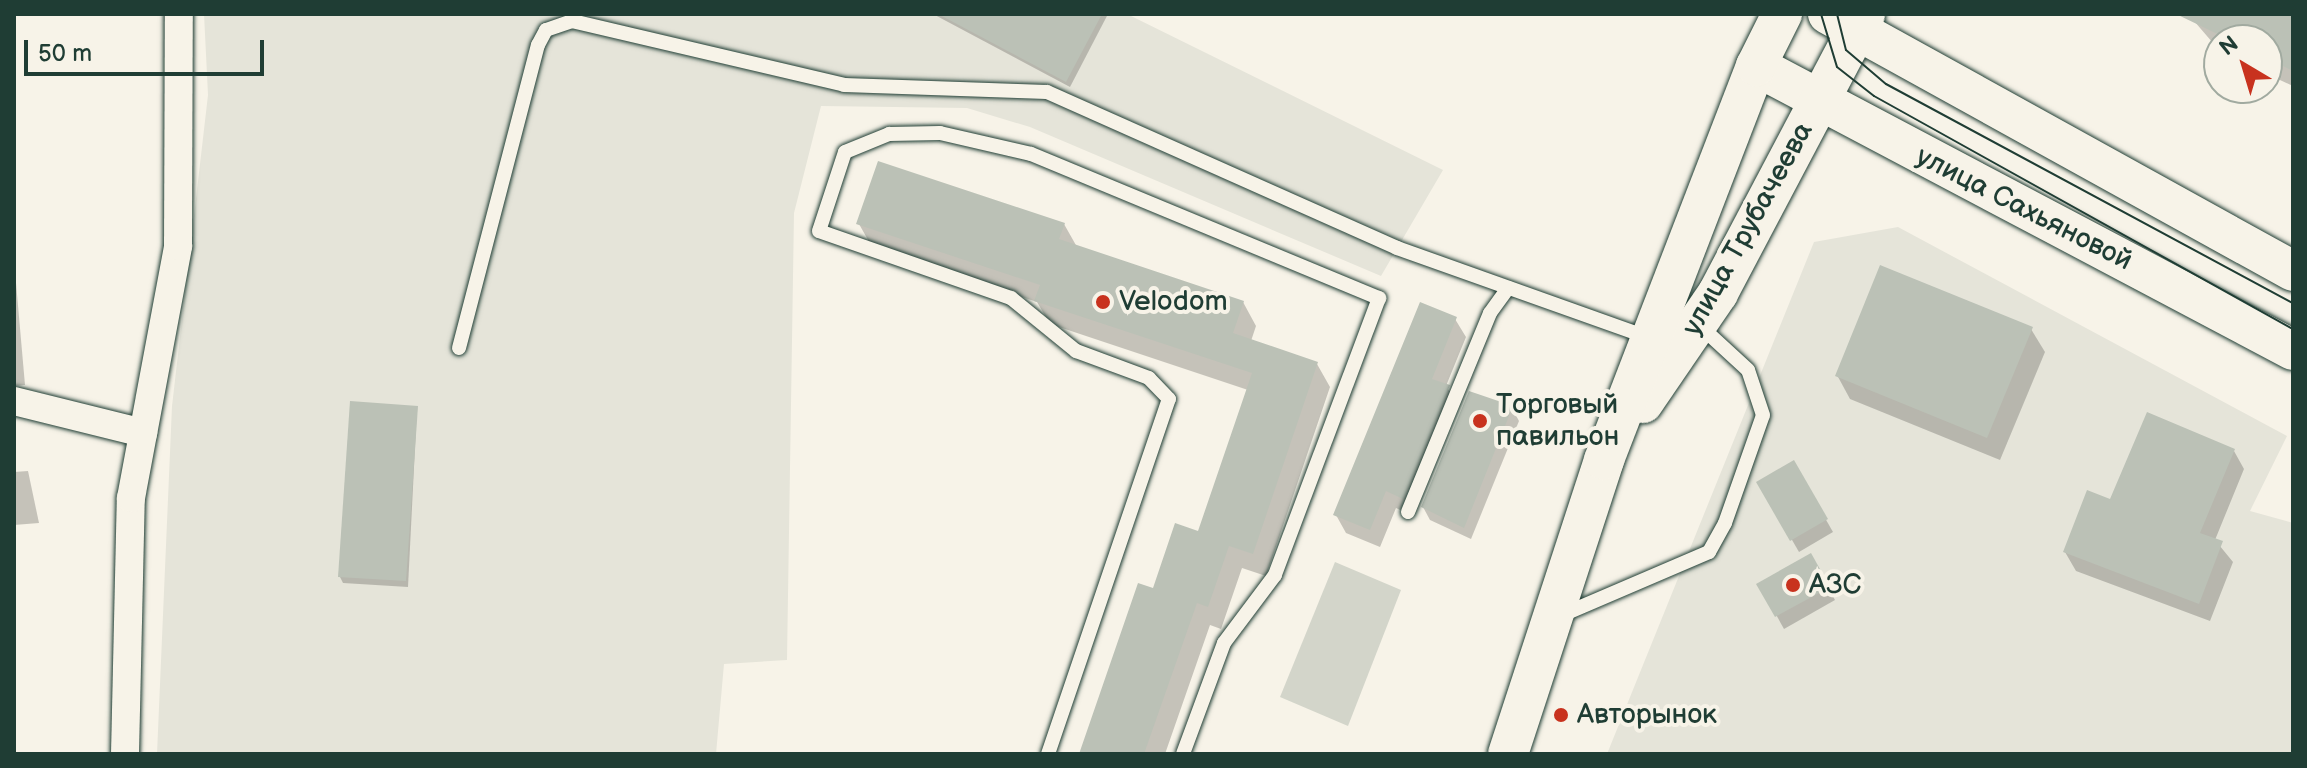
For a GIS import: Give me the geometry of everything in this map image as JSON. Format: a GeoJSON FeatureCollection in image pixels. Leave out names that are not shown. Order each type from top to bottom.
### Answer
{"type":"FeatureCollection","features":[{"type":"Feature","properties":{"kind":"main road","name":"улица Трубачеева"},"geometry":{"type":"LineString","coordinates":[[1604,460],[1697,323],[1817,104],[1850,20]]}},
{"type":"Feature","properties":{"kind":"main road"},"geometry":{"type":"LineString","coordinates":[[1850,20],[2293,271]]}},
{"type":"Feature","properties":{"kind":"main road","name":"улица Трубачеева"},"geometry":{"type":"LineString","coordinates":[[1508,754],[1604,460],[1756,66],[1779,21]]}},
{"type":"Feature","properties":{"kind":"main road","name":"улица Сахьяновой"},"geometry":{"type":"LineString","coordinates":[[1756,66],[1817,104],[2293,350]]}},
{"type":"Feature","properties":{"kind":"street"},"geometry":{"type":"LineString","coordinates":[[125,754],[131,498],[178,246],[179,14]]}},
{"type":"Feature","properties":{"kind":"street"},"geometry":{"type":"LineString","coordinates":[[14,401],[143,433]]}},
{"type":"Feature","properties":{"kind":"lane"},"geometry":{"type":"LineString","coordinates":[[459,348],[538,45],[556,23],[572,21],[844,85],[1047,92],[1397,248],[1652,338]]}},
{"type":"Feature","properties":{"kind":"lane"},"geometry":{"type":"LineString","coordinates":[[1048,754],[1169,399],[1149,378],[1076,351],[1011,298],[819,231],[845,152],[889,134],[940,133],[1031,154],[1379,298],[1275,575],[1224,643],[1183,754]]}},
{"type":"Feature","properties":{"kind":"lane"},"geometry":{"type":"LineString","coordinates":[[1408,512],[1490,313],[1508,288]]}},
{"type":"Feature","properties":{"kind":"lane"},"geometry":{"type":"LineString","coordinates":[[1550,619],[1709,552],[1725,523],[1763,415],[1748,370],[1697,323]]}},
{"type":"Feature","properties":{"kind":"shaded area"},"geometry":{"type":"Polygon","coordinates":[[[204,14],[1127,14],[1443,170],[1381,276],[1030,127],[967,108],[821,106],[794,213],[787,660],[724,664],[716,754],[157,754],[172,406],[208,95],[204,14]]]}},
{"type":"Feature","properties":{"kind":"shaded area"},"geometry":{"type":"Polygon","coordinates":[[[1898,227],[2287,436],[2250,511],[2293,523],[2293,754],[1607,754],[1814,242],[1898,227]]]}},
{"type":"Feature","properties":{"kind":"shaded area"},"geometry":{"type":"Polygon","coordinates":[[[1335,562],[1401,590],[1348,726],[1280,697],[1335,562]]]}},
{"type":"Feature","properties":{"kind":"building"},"geometry":{"type":"Polygon","coordinates":[[[938,14],[1102,14],[1066,82],[938,14]]]}},
{"type":"Feature","properties":{"kind":"building"},"geometry":{"type":"Polygon","coordinates":[[[2176,14],[2293,14],[2293,71],[2283,66],[2283,24],[2203,24],[2203,27],[2176,14]]]}},
{"type":"Feature","properties":{"kind":"building"},"geometry":{"type":"Polygon","coordinates":[[[878,161],[1065,223],[1059,239],[1244,301],[1233,333],[1318,362],[1253,554],[1229,546],[1208,607],[1197,603],[1144,754],[1079,754],[1138,583],[1153,588],[1175,523],[1198,531],[1252,373],[1034,301],[1040,285],[856,224],[878,161]]]}},
{"type":"Feature","properties":{"kind":"building"},"geometry":{"type":"Polygon","coordinates":[[[1880,265],[2033,327],[1987,438],[1835,376],[1880,265]]]}},
{"type":"Feature","properties":{"kind":"building"},"geometry":{"type":"Polygon","coordinates":[[[1420,302],[1457,317],[1432,379],[1450,385],[1403,499],[1386,491],[1370,530],[1333,515],[1420,302]]]}},
{"type":"Feature","properties":{"kind":"building"},"geometry":{"type":"Polygon","coordinates":[[[1469,391],[1513,406],[1464,528],[1421,507],[1469,391]]]}},
{"type":"Feature","properties":{"kind":"building"},"geometry":{"type":"Polygon","coordinates":[[[350,401],[418,406],[406,581],[338,577],[350,401]]]}},
{"type":"Feature","properties":{"kind":"building"},"geometry":{"type":"Polygon","coordinates":[[[2147,412],[2235,449],[2200,533],[2223,541],[2199,604],[2063,552],[2087,490],[2110,499],[2147,412]]]}},
{"type":"Feature","properties":{"kind":"building"},"geometry":{"type":"Polygon","coordinates":[[[1794,460],[1828,519],[1790,541],[1756,482],[1794,460]]]}},
{"type":"Feature","properties":{"kind":"building","name":"АЗС"},"geometry":{"type":"Polygon","coordinates":[[[1811,553],[1830,587],[1775,617],[1756,584],[1811,553]]]}},
{"type":"Feature","properties":{"kind":"tram line"},"geometry":{"type":"LineString","coordinates":[[1821,14],[1837,67],[1874,96],[2293,329]]}},
{"type":"Feature","properties":{"kind":"tram line"},"geometry":{"type":"LineString","coordinates":[[1837,14],[1846,50],[1886,84],[2293,303]]}},
{"type":"Feature","properties":{"kind":"place","name":"Velodom"},"geometry":{"type":"Point","coordinates":[1103,302]}},
{"type":"Feature","properties":{"kind":"place","name":"Торговый павильон"},"geometry":{"type":"Point","coordinates":[1480,421]}},
{"type":"Feature","properties":{"kind":"place","name":"АЗС"},"geometry":{"type":"Point","coordinates":[1793,585]}},
{"type":"Feature","properties":{"kind":"place","name":"Авторынок"},"geometry":{"type":"Point","coordinates":[1561,715]}}]}
